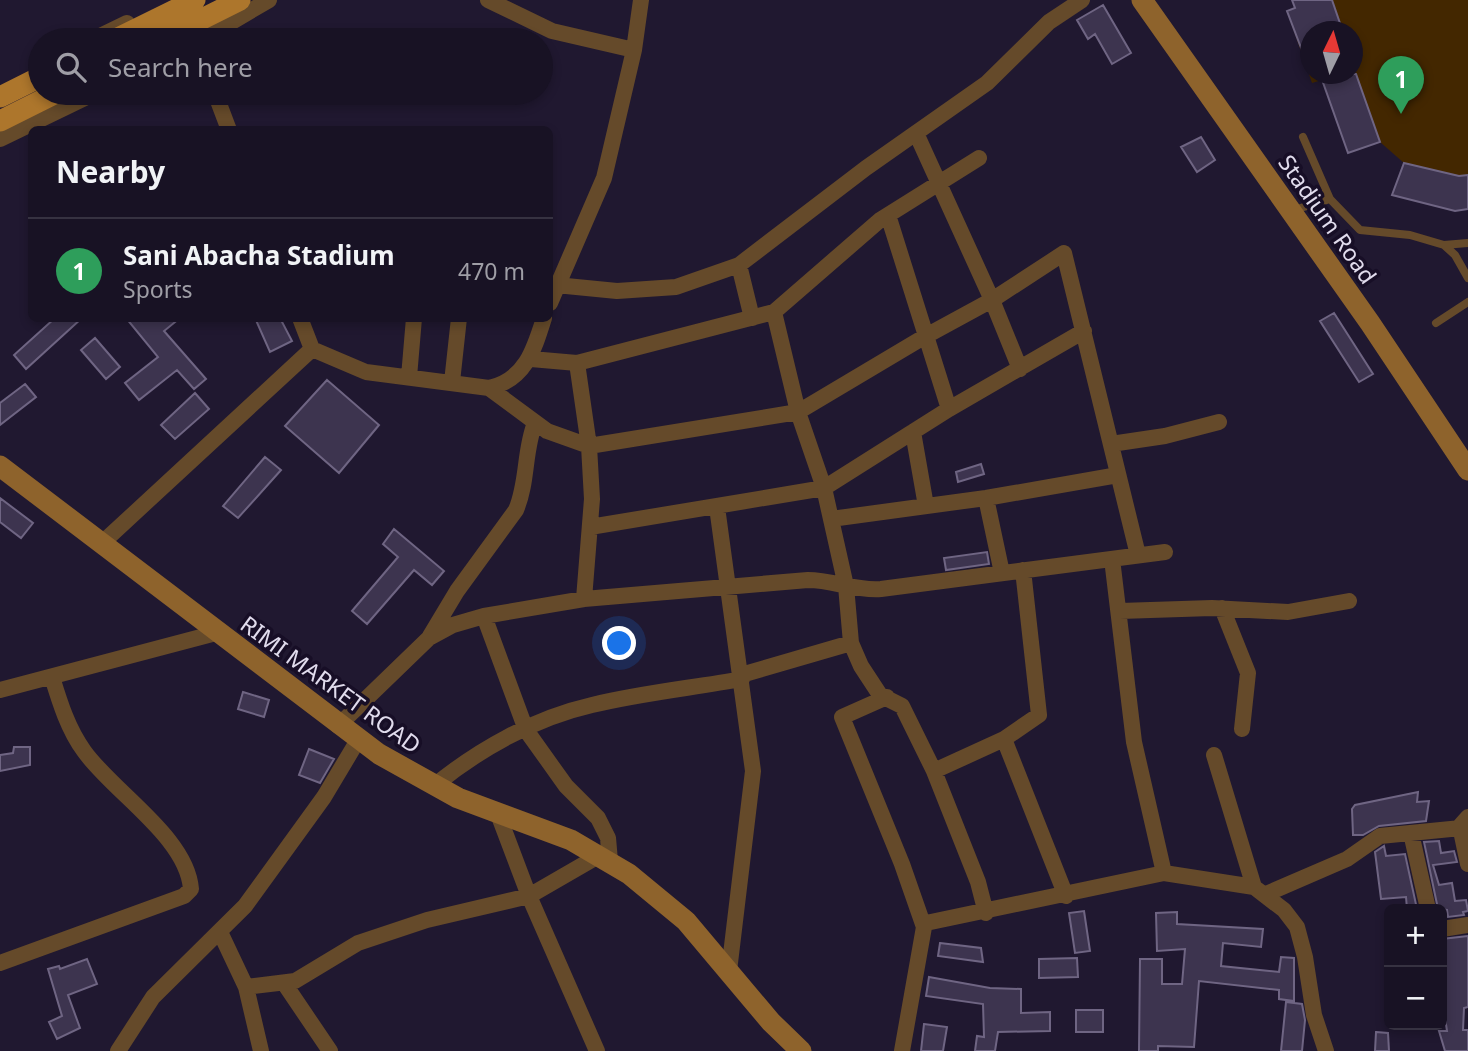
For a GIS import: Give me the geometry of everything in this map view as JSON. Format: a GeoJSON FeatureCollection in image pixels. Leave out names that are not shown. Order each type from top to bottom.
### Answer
{"type":"FeatureCollection","features":[{"type":"Feature","properties":{"kind":"main road"},"geometry":{"type":"LineString","coordinates":[[138,28],[195,0]]}},
{"type":"Feature","properties":{"kind":"main road"},"geometry":{"type":"LineString","coordinates":[[184,28],[240,0]]}},
{"type":"Feature","properties":{"kind":"main road"},"geometry":{"type":"LineString","coordinates":[[0,90],[28,81]]}},
{"type":"Feature","properties":{"kind":"main road"},"geometry":{"type":"LineString","coordinates":[[0,121],[32,105]]}},
{"type":"Feature","properties":{"kind":"street"},"geometry":{"type":"LineString","coordinates":[[116,28],[173,0]]}},
{"type":"Feature","properties":{"kind":"street"},"geometry":{"type":"LineString","coordinates":[[221,28],[268,0]]}},
{"type":"Feature","properties":{"kind":"street"},"geometry":{"type":"LineString","coordinates":[[488,0],[545,28]]}},
{"type":"Feature","properties":{"kind":"street"},"geometry":{"type":"LineString","coordinates":[[553,294],[604,178],[634,50],[641,0]]}},
{"type":"Feature","properties":{"kind":"street"},"geometry":{"type":"LineString","coordinates":[[556,285],[617,291],[676,287],[739,265],[987,83],[1049,22],[1082,0]]}},
{"type":"Feature","properties":{"kind":"street","name":"Stadium Road"},"geometry":{"type":"LineString","coordinates":[[1142,0],[1291,211],[1468,470]]}},
{"type":"Feature","properties":{"kind":"street"},"geometry":{"type":"LineString","coordinates":[[553,31],[634,50]]}},
{"type":"Feature","properties":{"kind":"street"},"geometry":{"type":"LineString","coordinates":[[0,90],[28,75]]}},
{"type":"Feature","properties":{"kind":"street"},"geometry":{"type":"LineString","coordinates":[[0,139],[70,105]]}},
{"type":"Feature","properties":{"kind":"street"},"geometry":{"type":"LineString","coordinates":[[220,105],[227,126]]}},
{"type":"Feature","properties":{"kind":"street"},"geometry":{"type":"LineString","coordinates":[[916,133],[992,300],[1020,369]]}},
{"type":"Feature","properties":{"kind":"street"},"geometry":{"type":"LineString","coordinates":[[531,359],[577,363],[774,312],[888,215],[979,158]]}},
{"type":"Feature","properties":{"kind":"street"},"geometry":{"type":"LineString","coordinates":[[888,215],[924,337],[949,409]]}},
{"type":"Feature","properties":{"kind":"street"},"geometry":{"type":"LineString","coordinates":[[489,388],[547,431],[589,446],[799,412],[924,337],[992,300],[1064,253],[1138,555]]}},
{"type":"Feature","properties":{"kind":"street"},"geometry":{"type":"LineString","coordinates":[[739,265],[752,318]]}},
{"type":"Feature","properties":{"kind":"street"},"geometry":{"type":"LineString","coordinates":[[774,312],[799,412],[824,488],[846,586],[852,643],[860,666],[880,695],[902,706],[934,771],[978,882],[986,913]]}},
{"type":"Feature","properties":{"kind":"street"},"geometry":{"type":"LineString","coordinates":[[302,322],[312,349],[366,372],[489,388],[503,385],[531,359],[543,322]]}},
{"type":"Feature","properties":{"kind":"street"},"geometry":{"type":"LineString","coordinates":[[409,377],[414,322]]}},
{"type":"Feature","properties":{"kind":"street"},"geometry":{"type":"LineString","coordinates":[[452,382],[459,322]]}},
{"type":"Feature","properties":{"kind":"street"},"geometry":{"type":"LineString","coordinates":[[590,527],[824,488],[949,409],[1084,331]]}},
{"type":"Feature","properties":{"kind":"street"},"geometry":{"type":"LineString","coordinates":[[100,544],[312,349]]}},
{"type":"Feature","properties":{"kind":"street"},"geometry":{"type":"LineString","coordinates":[[577,363],[589,446],[590,527],[584,599]]}},
{"type":"Feature","properties":{"kind":"street"},"geometry":{"type":"LineString","coordinates":[[1111,444],[1165,436],[1219,422]]}},
{"type":"Feature","properties":{"kind":"street"},"geometry":{"type":"LineString","coordinates":[[338,726],[429,638],[457,591],[516,510],[521,498],[530,436],[535,423]]}},
{"type":"Feature","properties":{"kind":"street"},"geometry":{"type":"LineString","coordinates":[[913,432],[926,506]]}},
{"type":"Feature","properties":{"kind":"street","name":"RIMI MARKET ROAD"},"geometry":{"type":"LineString","coordinates":[[0,466],[216,634],[358,740],[434,786],[498,814],[543,828],[605,858],[660,896],[708,943],[771,1022],[801,1051]]}},
{"type":"Feature","properties":{"kind":"street"},"geometry":{"type":"LineString","coordinates":[[831,519],[986,498],[1118,475]]}},
{"type":"Feature","properties":{"kind":"street"},"geometry":{"type":"LineString","coordinates":[[986,498],[1002,573]]}},
{"type":"Feature","properties":{"kind":"street"},"geometry":{"type":"LineString","coordinates":[[717,507],[753,771],[729,971]]}},
{"type":"Feature","properties":{"kind":"street"},"geometry":{"type":"LineString","coordinates":[[429,638],[453,625],[484,616],[584,599],[808,580],[859,589],[881,589],[1165,552]]}},
{"type":"Feature","properties":{"kind":"street"},"geometry":{"type":"LineString","coordinates":[[1112,559],[1134,742],[1164,873]]}},
{"type":"Feature","properties":{"kind":"street"},"geometry":{"type":"LineString","coordinates":[[934,771],[1004,739],[1039,715],[1023,570]]}},
{"type":"Feature","properties":{"kind":"street"},"geometry":{"type":"LineString","coordinates":[[1120,611],[1222,608],[1288,612],[1349,601]]}},
{"type":"Feature","properties":{"kind":"street"},"geometry":{"type":"LineString","coordinates":[[1222,608],[1248,673],[1242,729]]}},
{"type":"Feature","properties":{"kind":"street"},"geometry":{"type":"LineString","coordinates":[[246,987],[284,983],[313,972],[358,943],[427,920],[529,896],[605,858],[608,838],[598,818],[566,786],[526,730],[484,616]]}},
{"type":"Feature","properties":{"kind":"street"},"geometry":{"type":"LineString","coordinates":[[0,690],[216,634]]}},
{"type":"Feature","properties":{"kind":"street"},"geometry":{"type":"LineString","coordinates":[[434,786],[469,758],[526,730],[590,705],[741,677],[852,643]]}},
{"type":"Feature","properties":{"kind":"street"},"geometry":{"type":"LineString","coordinates":[[0,963],[184,896],[191,889],[190,878],[173,848],[83,751],[64,716],[52,677]]}},
{"type":"Feature","properties":{"kind":"street"},"geometry":{"type":"LineString","coordinates":[[887,697],[842,717],[902,863],[924,926],[902,1051]]}},
{"type":"Feature","properties":{"kind":"street"},"geometry":{"type":"LineString","coordinates":[[1004,739],[1066,896]]}},
{"type":"Feature","properties":{"kind":"street"},"geometry":{"type":"LineString","coordinates":[[118,1051],[153,997],[245,906],[324,797],[358,740]]}},
{"type":"Feature","properties":{"kind":"street"},"geometry":{"type":"LineString","coordinates":[[1213,755],[1260,890],[1297,928],[1305,957],[1314,1015],[1326,1051]]}},
{"type":"Feature","properties":{"kind":"street"},"geometry":{"type":"LineString","coordinates":[[498,814],[529,896],[597,1051]]}},
{"type":"Feature","properties":{"kind":"street"},"geometry":{"type":"LineString","coordinates":[[924,926],[926,923],[986,913],[1164,873],[1260,890],[1347,859],[1380,836],[1465,823],[1468,864]]}},
{"type":"Feature","properties":{"kind":"street"},"geometry":{"type":"LineString","coordinates":[[1411,833],[1427,904]]}},
{"type":"Feature","properties":{"kind":"street"},"geometry":{"type":"LineString","coordinates":[[1447,928],[1468,925]]}},
{"type":"Feature","properties":{"kind":"street"},"geometry":{"type":"LineString","coordinates":[[220,932],[246,987],[261,1051]]}},
{"type":"Feature","properties":{"kind":"street"},"geometry":{"type":"LineString","coordinates":[[284,983],[330,1051]]}},
{"type":"Feature","properties":{"kind":"lane"},"geometry":{"type":"LineString","coordinates":[[1303,137],[1330,199],[1360,230],[1410,235],[1444,245],[1468,243]]}},
{"type":"Feature","properties":{"kind":"lane"},"geometry":{"type":"LineString","coordinates":[[1291,211],[1330,199]]}},
{"type":"Feature","properties":{"kind":"lane"},"geometry":{"type":"LineString","coordinates":[[1444,245],[1455,255],[1468,278]]}},
{"type":"Feature","properties":{"kind":"lane"},"geometry":{"type":"LineString","coordinates":[[1436,323],[1468,302]]}},
{"type":"Feature","properties":{"kind":"shaded area"},"geometry":{"type":"Polygon","coordinates":[[[1292,0],[1468,0],[1468,209],[1459,210],[1392,195],[1404,163],[1380,142],[1348,153],[1323,84],[1363,84],[1363,21],[1300,21],[1300,48],[1287,11],[1295,8],[1292,0]]]}},
{"type":"Feature","properties":{"kind":"building"},"geometry":{"type":"Polygon","coordinates":[[[1292,0],[1332,0],[1339,21],[1300,21],[1300,45],[1287,11],[1295,8],[1292,0]]]}},
{"type":"Feature","properties":{"kind":"building"},"geometry":{"type":"Polygon","coordinates":[[[1103,5],[1131,53],[1112,64],[1095,34],[1088,39],[1077,20],[1103,5]]]}},
{"type":"Feature","properties":{"kind":"building"},"geometry":{"type":"Polygon","coordinates":[[[1324,84],[1360,84],[1380,142],[1348,153],[1324,84]]]}},
{"type":"Feature","properties":{"kind":"building"},"geometry":{"type":"Polygon","coordinates":[[[1201,137],[1215,160],[1197,172],[1181,147],[1201,137]]]}},
{"type":"Feature","properties":{"kind":"building"},"geometry":{"type":"Polygon","coordinates":[[[1404,163],[1459,176],[1468,175],[1468,209],[1455,211],[1392,195],[1404,163]]]}},
{"type":"Feature","properties":{"kind":"building"},"geometry":{"type":"Polygon","coordinates":[[[1334,313],[1373,374],[1359,382],[1320,321],[1334,313]]]}},
{"type":"Feature","properties":{"kind":"building"},"geometry":{"type":"Polygon","coordinates":[[[51,322],[78,322],[26,369],[14,355],[51,322]]]}},
{"type":"Feature","properties":{"kind":"building"},"geometry":{"type":"Polygon","coordinates":[[[129,322],[175,322],[164,331],[206,379],[194,389],[177,370],[139,400],[125,383],[158,357],[129,322]]]}},
{"type":"Feature","properties":{"kind":"building"},"geometry":{"type":"Polygon","coordinates":[[[257,322],[282,322],[292,341],[270,352],[257,322]]]}},
{"type":"Feature","properties":{"kind":"building"},"geometry":{"type":"Polygon","coordinates":[[[95,338],[120,367],[106,379],[81,350],[95,338]]]}},
{"type":"Feature","properties":{"kind":"building"},"geometry":{"type":"Polygon","coordinates":[[[327,380],[379,425],[339,473],[285,426],[327,380]]]}},
{"type":"Feature","properties":{"kind":"building"},"geometry":{"type":"Polygon","coordinates":[[[25,384],[36,397],[0,425],[0,403],[25,384]]]}},
{"type":"Feature","properties":{"kind":"building"},"geometry":{"type":"Polygon","coordinates":[[[195,393],[209,409],[175,439],[161,425],[195,393]]]}},
{"type":"Feature","properties":{"kind":"building"},"geometry":{"type":"Polygon","coordinates":[[[265,457],[281,470],[238,518],[223,506],[265,457]]]}},
{"type":"Feature","properties":{"kind":"building"},"geometry":{"type":"Polygon","coordinates":[[[981,464],[984,474],[958,482],[956,472],[981,464]]]}},
{"type":"Feature","properties":{"kind":"building"},"geometry":{"type":"Polygon","coordinates":[[[0,498],[33,523],[21,538],[0,522],[0,498]]]}},
{"type":"Feature","properties":{"kind":"building"},"geometry":{"type":"Polygon","coordinates":[[[394,529],[444,571],[432,585],[414,570],[367,624],[352,611],[398,557],[383,544],[394,529]]]}},
{"type":"Feature","properties":{"kind":"building"},"geometry":{"type":"Polygon","coordinates":[[[987,552],[989,564],[946,570],[944,558],[987,552]]]}},
{"type":"Feature","properties":{"kind":"building"},"geometry":{"type":"Polygon","coordinates":[[[243,692],[269,700],[264,717],[238,709],[243,692]]]}},
{"type":"Feature","properties":{"kind":"building"},"geometry":{"type":"Polygon","coordinates":[[[14,747],[30,747],[30,765],[0,771],[0,755],[13,753],[14,747]]]}},
{"type":"Feature","properties":{"kind":"building"},"geometry":{"type":"Polygon","coordinates":[[[309,749],[334,759],[320,783],[299,775],[309,749]]]}},
{"type":"Feature","properties":{"kind":"building"},"geometry":{"type":"Polygon","coordinates":[[[1418,792],[1417,802],[1429,801],[1426,821],[1379,826],[1363,835],[1353,835],[1352,809],[1355,805],[1418,792]]]}},
{"type":"Feature","properties":{"kind":"building"},"geometry":{"type":"Polygon","coordinates":[[[1439,841],[1441,853],[1454,851],[1457,862],[1433,865],[1439,885],[1452,883],[1455,901],[1466,900],[1468,911],[1463,912],[1464,915],[1448,917],[1447,904],[1437,904],[1424,842],[1439,841]]]}},
{"type":"Feature","properties":{"kind":"building"},"geometry":{"type":"Polygon","coordinates":[[[1384,846],[1386,856],[1405,854],[1416,904],[1407,904],[1406,897],[1381,899],[1375,852],[1384,846]]]}},
{"type":"Feature","properties":{"kind":"building"},"geometry":{"type":"Polygon","coordinates":[[[1084,911],[1090,951],[1075,953],[1069,913],[1084,911]]]}},
{"type":"Feature","properties":{"kind":"building"},"geometry":{"type":"Polygon","coordinates":[[[1177,912],[1177,924],[1263,929],[1261,947],[1223,943],[1221,966],[1279,972],[1281,957],[1294,958],[1294,1001],[1279,999],[1279,990],[1199,981],[1194,1047],[1158,1046],[1158,1051],[1139,1051],[1140,959],[1162,959],[1162,984],[1182,984],[1185,949],[1157,951],[1156,913],[1177,912]]]}},
{"type":"Feature","properties":{"kind":"building"},"geometry":{"type":"Polygon","coordinates":[[[1468,936],[1468,1007],[1464,1008],[1463,1030],[1468,1030],[1468,1051],[1445,1051],[1439,1031],[1447,1031],[1447,938],[1468,936]]]}},
{"type":"Feature","properties":{"kind":"building"},"geometry":{"type":"Polygon","coordinates":[[[940,943],[981,948],[983,962],[938,956],[940,943]]]}},
{"type":"Feature","properties":{"kind":"building"},"geometry":{"type":"Polygon","coordinates":[[[1077,958],[1078,977],[1039,978],[1039,959],[1077,958]]]}},
{"type":"Feature","properties":{"kind":"building"},"geometry":{"type":"Polygon","coordinates":[[[87,959],[97,984],[68,995],[80,1028],[57,1039],[49,1022],[62,1016],[48,969],[59,966],[60,969],[87,959]]]}},
{"type":"Feature","properties":{"kind":"building"},"geometry":{"type":"Polygon","coordinates":[[[929,977],[990,988],[1021,989],[1021,1013],[1050,1012],[1050,1031],[998,1032],[995,1051],[975,1051],[977,1036],[984,1037],[983,1004],[926,996],[929,977]]]}},
{"type":"Feature","properties":{"kind":"building"},"geometry":{"type":"Polygon","coordinates":[[[1286,1002],[1302,1004],[1305,1020],[1302,1051],[1281,1051],[1286,1002]]]}},
{"type":"Feature","properties":{"kind":"building"},"geometry":{"type":"Polygon","coordinates":[[[1076,1010],[1103,1010],[1103,1032],[1076,1032],[1076,1010]]]}},
{"type":"Feature","properties":{"kind":"building"},"geometry":{"type":"Polygon","coordinates":[[[924,1024],[947,1027],[943,1051],[921,1051],[924,1024]]]}},
{"type":"Feature","properties":{"kind":"building"},"geometry":{"type":"Polygon","coordinates":[[[1376,1032],[1388,1033],[1389,1051],[1375,1051],[1376,1032]]]}},
{"type":"Feature","properties":{"kind":"place","name":"Sani Abacha Stadium"},"geometry":{"type":"Point","coordinates":[1401,114]}}]}
